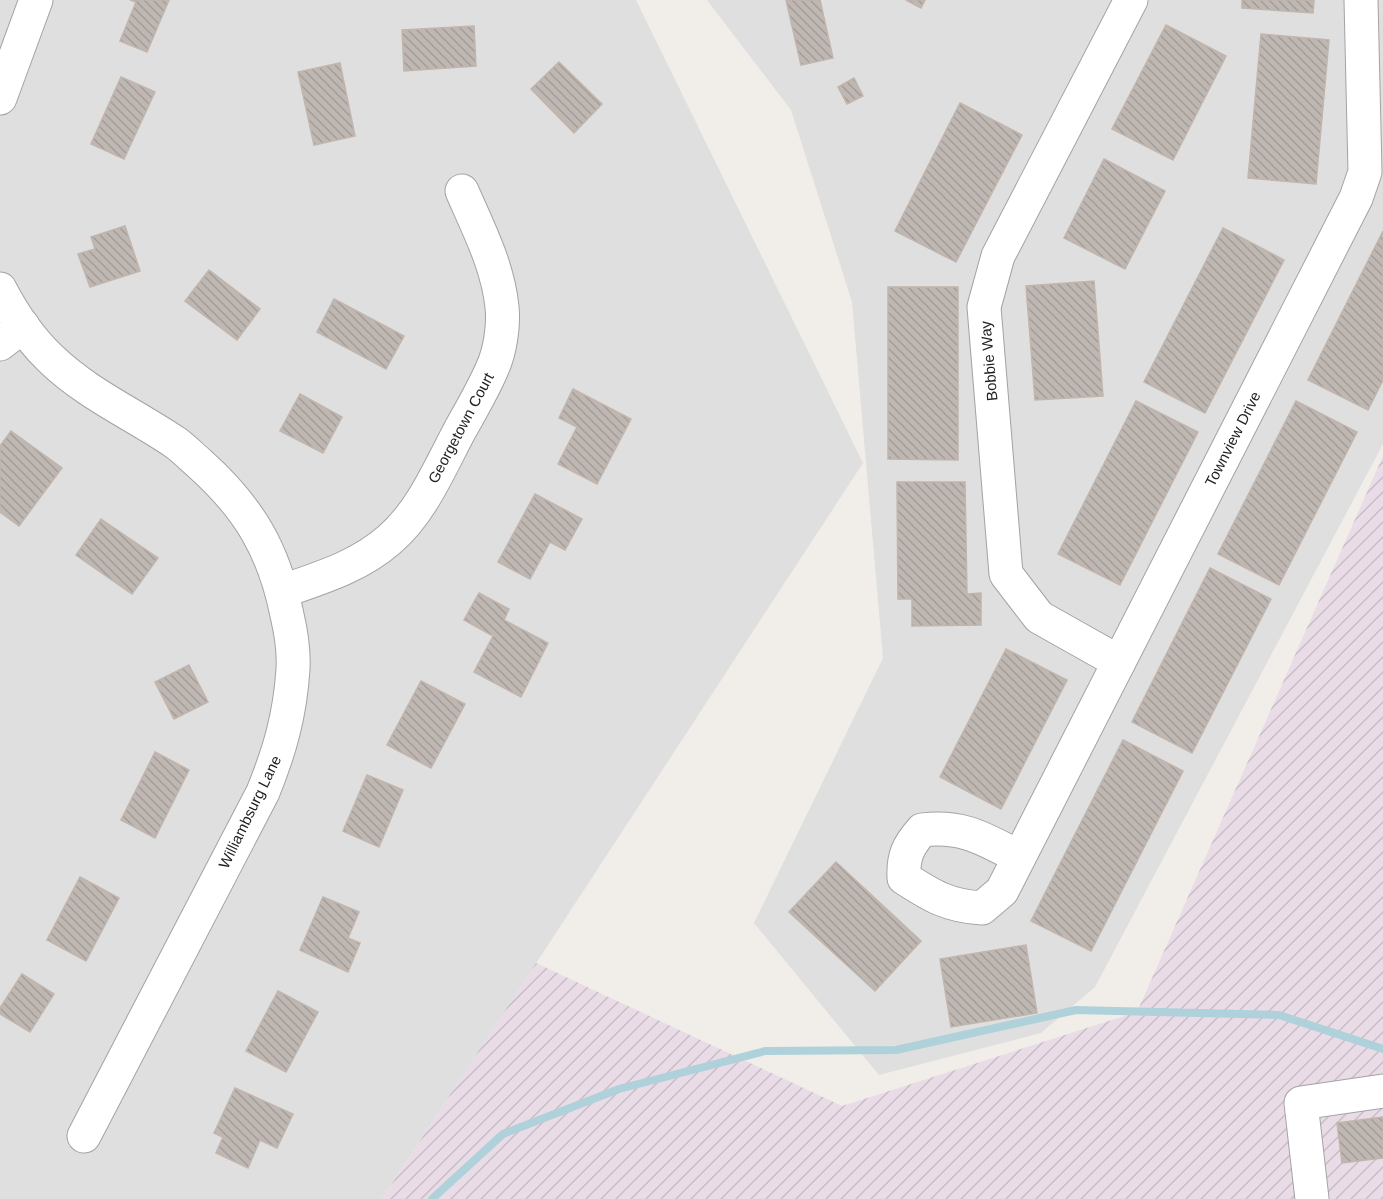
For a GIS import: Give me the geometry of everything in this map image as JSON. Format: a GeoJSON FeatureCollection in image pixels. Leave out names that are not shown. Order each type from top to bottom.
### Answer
{"type":"FeatureCollection","features":[{"type":"Feature","properties":{"kind":"street"},"geometry":{"type":"LineString","coordinates":[[2,88],[36,0]]}},
{"type":"Feature","properties":{"kind":"street","name":"Bobbie Way"},"geometry":{"type":"LineString","coordinates":[[1119,662],[1040,616],[1006,574],[984,307],[998,256],[1131,0]]}},
{"type":"Feature","properties":{"kind":"street","name":"Townview Drive"},"geometry":{"type":"LineString","coordinates":[[1019,857],[1356,198],[1365,172],[1361,0]]}},
{"type":"Feature","properties":{"kind":"street","name":"Georgetown Court"},"geometry":{"type":"LineString","coordinates":[[283,591],[333,574],[361,560],[389,540],[411,516],[429,488],[493,368],[501,337],[502,308],[493,264],[462,191]]}},
{"type":"Feature","properties":{"kind":"street","name":"Williambsurg Lane"},"geometry":{"type":"LineString","coordinates":[[0,289],[12,335],[51,359],[91,390],[177,444],[220,483],[244,510],[264,542],[283,591],[290,628],[293,667],[288,715],[279,753],[263,792],[84,1136]]}},
{"type":"Feature","properties":{"kind":"street"},"geometry":{"type":"LineString","coordinates":[[1312,1199],[1301,1103],[1383,1090]]}},
{"type":"Feature","properties":{"kind":"shaded area"},"geometry":{"type":"Polygon","coordinates":[[[0,0],[636,0],[863,463],[382,1199],[0,1199],[0,0]]]}},
{"type":"Feature","properties":{"kind":"shaded area"},"geometry":{"type":"Polygon","coordinates":[[[707,0],[1383,0],[1383,444],[1095,987],[1041,1033],[879,1075],[754,923],[883,658],[852,302],[791,110],[707,0]]]}},
{"type":"Feature","properties":{"kind":"shaded area"},"geometry":{"type":"Polygon","coordinates":[[[1383,456],[1383,1199],[382,1199],[536,963],[842,1106],[1137,1012],[1383,456]]]}},
{"type":"Feature","properties":{"kind":"building"},"geometry":{"type":"Polygon","coordinates":[[[130,0],[169,0],[147,52],[120,41],[136,2],[130,0]]]}},
{"type":"Feature","properties":{"kind":"building"},"geometry":{"type":"Polygon","coordinates":[[[786,0],[820,0],[833,58],[801,65],[786,0]]]}},
{"type":"Feature","properties":{"kind":"building"},"geometry":{"type":"Polygon","coordinates":[[[906,0],[925,0],[921,8],[906,0]]]}},
{"type":"Feature","properties":{"kind":"building"},"geometry":{"type":"Polygon","coordinates":[[[1242,0],[1314,0],[1313,13],[1242,8],[1242,0]]]}},
{"type":"Feature","properties":{"kind":"building"},"geometry":{"type":"Polygon","coordinates":[[[1166,25],[1226,56],[1173,160],[1112,129],[1166,25]]]}},
{"type":"Feature","properties":{"kind":"building"},"geometry":{"type":"Polygon","coordinates":[[[474,26],[476,66],[404,71],[402,30],[474,26]]]}},
{"type":"Feature","properties":{"kind":"building"},"geometry":{"type":"Polygon","coordinates":[[[1261,34],[1329,40],[1316,184],[1248,178],[1261,34]]]}},
{"type":"Feature","properties":{"kind":"building"},"geometry":{"type":"Polygon","coordinates":[[[559,62],[602,104],[574,133],[531,89],[559,62]]]}},
{"type":"Feature","properties":{"kind":"building"},"geometry":{"type":"Polygon","coordinates":[[[340,63],[355,136],[314,145],[298,72],[340,63]]]}},
{"type":"Feature","properties":{"kind":"building"},"geometry":{"type":"Polygon","coordinates":[[[121,77],[155,92],[124,159],[91,144],[121,77]]]}},
{"type":"Feature","properties":{"kind":"building"},"geometry":{"type":"Polygon","coordinates":[[[854,78],[863,96],[847,104],[838,87],[854,78]]]}},
{"type":"Feature","properties":{"kind":"building"},"geometry":{"type":"Polygon","coordinates":[[[960,103],[1022,135],[956,262],[895,231],[960,103]]]}},
{"type":"Feature","properties":{"kind":"building"},"geometry":{"type":"Polygon","coordinates":[[[1104,159],[1165,191],[1125,269],[1064,238],[1104,159]]]}},
{"type":"Feature","properties":{"kind":"building"},"geometry":{"type":"Polygon","coordinates":[[[125,226],[140,271],[90,287],[78,254],[95,249],[91,237],[125,226]]]}},
{"type":"Feature","properties":{"kind":"building"},"geometry":{"type":"Polygon","coordinates":[[[1223,228],[1284,260],[1205,413],[1144,382],[1223,228]]]}},
{"type":"Feature","properties":{"kind":"building"},"geometry":{"type":"Polygon","coordinates":[[[1383,231],[1383,380],[1368,410],[1308,380],[1383,231]]]}},
{"type":"Feature","properties":{"kind":"building"},"geometry":{"type":"Polygon","coordinates":[[[209,270],[260,309],[237,340],[185,301],[209,270]]]}},
{"type":"Feature","properties":{"kind":"building"},"geometry":{"type":"Polygon","coordinates":[[[1094,281],[1103,396],[1035,400],[1026,286],[1094,281]]]}},
{"type":"Feature","properties":{"kind":"building"},"geometry":{"type":"Polygon","coordinates":[[[888,287],[958,287],[958,460],[888,459],[888,287]]]}},
{"type":"Feature","properties":{"kind":"building"},"geometry":{"type":"Polygon","coordinates":[[[334,299],[404,336],[386,369],[317,332],[334,299]]]}},
{"type":"Feature","properties":{"kind":"building"},"geometry":{"type":"Polygon","coordinates":[[[573,389],[631,419],[597,484],[558,464],[577,427],[559,418],[573,389]]]}},
{"type":"Feature","properties":{"kind":"building"},"geometry":{"type":"Polygon","coordinates":[[[300,394],[342,417],[323,453],[280,431],[300,394]]]}},
{"type":"Feature","properties":{"kind":"building"},"geometry":{"type":"Polygon","coordinates":[[[1136,401],[1198,432],[1120,585],[1058,554],[1136,401]]]}},
{"type":"Feature","properties":{"kind":"building"},"geometry":{"type":"Polygon","coordinates":[[[1296,401],[1357,432],[1279,585],[1218,554],[1296,401]]]}},
{"type":"Feature","properties":{"kind":"building"},"geometry":{"type":"Polygon","coordinates":[[[11,431],[62,468],[19,526],[0,512],[0,446],[11,431]]]}},
{"type":"Feature","properties":{"kind":"building"},"geometry":{"type":"Polygon","coordinates":[[[897,482],[965,482],[967,594],[981,593],[981,625],[912,626],[912,599],[898,599],[897,482]]]}},
{"type":"Feature","properties":{"kind":"building"},"geometry":{"type":"Polygon","coordinates":[[[535,494],[582,519],[565,550],[550,542],[530,579],[498,562],[535,494]]]}},
{"type":"Feature","properties":{"kind":"building"},"geometry":{"type":"Polygon","coordinates":[[[101,519],[158,558],[132,594],[76,555],[101,519]]]}},
{"type":"Feature","properties":{"kind":"building"},"geometry":{"type":"Polygon","coordinates":[[[1210,568],[1271,599],[1192,753],[1132,722],[1210,568]]]}},
{"type":"Feature","properties":{"kind":"building"},"geometry":{"type":"Polygon","coordinates":[[[479,593],[509,609],[504,620],[548,643],[521,697],[474,672],[493,636],[464,620],[479,593]]]}},
{"type":"Feature","properties":{"kind":"building"},"geometry":{"type":"Polygon","coordinates":[[[1006,649],[1067,680],[1001,809],[940,777],[1006,649]]]}},
{"type":"Feature","properties":{"kind":"building"},"geometry":{"type":"Polygon","coordinates":[[[189,665],[208,702],[174,719],[155,682],[189,665]]]}},
{"type":"Feature","properties":{"kind":"building"},"geometry":{"type":"Polygon","coordinates":[[[421,681],[465,704],[431,768],[387,745],[421,681]]]}},
{"type":"Feature","properties":{"kind":"building"},"geometry":{"type":"Polygon","coordinates":[[[1123,740],[1183,771],[1091,951],[1031,921],[1123,740]]]}},
{"type":"Feature","properties":{"kind":"building"},"geometry":{"type":"Polygon","coordinates":[[[155,752],[189,770],[155,838],[121,820],[155,752]]]}},
{"type":"Feature","properties":{"kind":"building"},"geometry":{"type":"Polygon","coordinates":[[[367,775],[403,790],[379,847],[343,831],[367,775]]]}},
{"type":"Feature","properties":{"kind":"building"},"geometry":{"type":"Polygon","coordinates":[[[836,862],[921,941],[875,991],[789,912],[836,862]]]}},
{"type":"Feature","properties":{"kind":"building"},"geometry":{"type":"Polygon","coordinates":[[[80,877],[119,898],[86,961],[47,940],[80,877]]]}},
{"type":"Feature","properties":{"kind":"building"},"geometry":{"type":"Polygon","coordinates":[[[323,897],[359,912],[348,938],[360,943],[348,972],[300,950],[323,897]]]}},
{"type":"Feature","properties":{"kind":"building"},"geometry":{"type":"Polygon","coordinates":[[[1026,945],[1037,1013],[951,1027],[940,959],[1026,945]]]}},
{"type":"Feature","properties":{"kind":"building"},"geometry":{"type":"Polygon","coordinates":[[[22,974],[54,994],[30,1032],[0,1014],[0,1008],[22,974]]]}},
{"type":"Feature","properties":{"kind":"building"},"geometry":{"type":"Polygon","coordinates":[[[278,991],[318,1012],[286,1072],[246,1051],[278,991]]]}},
{"type":"Feature","properties":{"kind":"building"},"geometry":{"type":"Polygon","coordinates":[[[235,1088],[293,1114],[277,1148],[260,1140],[248,1168],[216,1153],[223,1137],[214,1133],[235,1088]]]}},
{"type":"Feature","properties":{"kind":"building"},"geometry":{"type":"Polygon","coordinates":[[[1383,1117],[1383,1158],[1342,1163],[1337,1123],[1383,1117]]]}},
{"type":"Feature","properties":{"kind":"waterway"},"geometry":{"type":"LineString","coordinates":[[432,1199],[503,1134],[619,1089],[765,1051],[896,1050],[1076,1010],[1279,1015],[1383,1049]]}}]}
